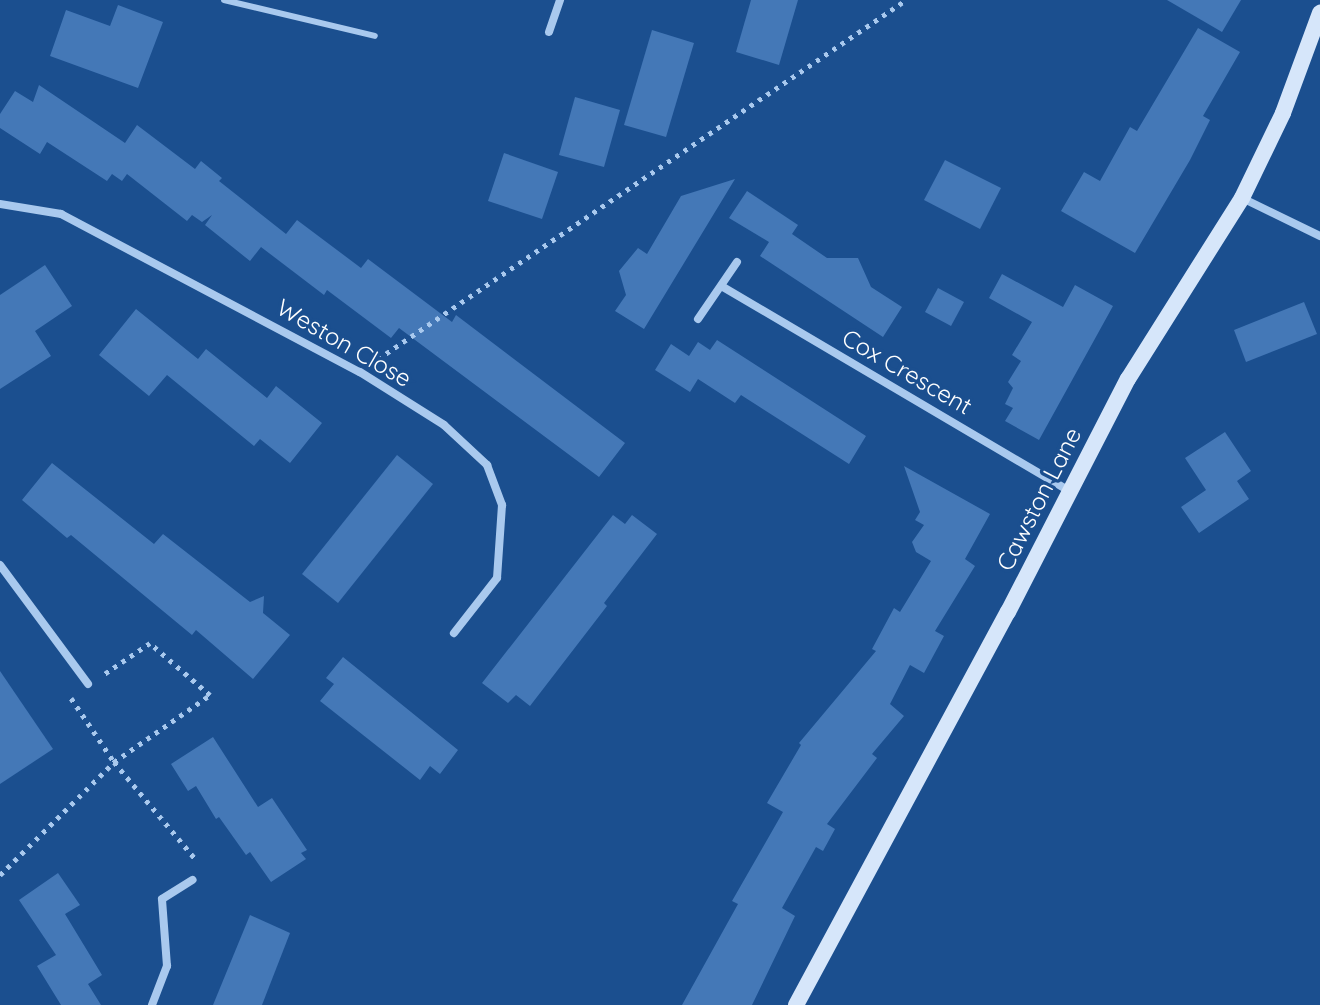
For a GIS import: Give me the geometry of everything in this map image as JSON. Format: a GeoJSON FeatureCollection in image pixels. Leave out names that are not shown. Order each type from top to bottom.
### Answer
{"type":"FeatureCollection","features":[{"type":"Feature","properties":{"kind":"street"},"geometry":{"type":"LineString","coordinates":[[549,32],[560,0]]}},
{"type":"Feature","properties":{"kind":"street","name":"Cawston Lane"},"geometry":{"type":"LineString","coordinates":[[796,1005],[1128,379],[1242,198],[1283,113],[1320,13]]}},
{"type":"Feature","properties":{"kind":"street"},"geometry":{"type":"LineString","coordinates":[[1242,198],[1320,236]]}},
{"type":"Feature","properties":{"kind":"street","name":"Weston Close"},"geometry":{"type":"LineString","coordinates":[[0,204],[61,214],[360,372],[444,425],[487,465],[502,505],[497,578],[454,633]]}},
{"type":"Feature","properties":{"kind":"street"},"geometry":{"type":"LineString","coordinates":[[698,319],[723,287],[737,262]]}},
{"type":"Feature","properties":{"kind":"street","name":"Cox Crescent"},"geometry":{"type":"LineString","coordinates":[[723,287],[1070,491]]}},
{"type":"Feature","properties":{"kind":"street"},"geometry":{"type":"LineString","coordinates":[[0,565],[88,684]]}},
{"type":"Feature","properties":{"kind":"street"},"geometry":{"type":"LineString","coordinates":[[152,1005],[167,966],[162,899],[192,880]]}},
{"type":"Feature","properties":{"kind":"lane"},"geometry":{"type":"LineString","coordinates":[[224,0],[375,36]]}},
{"type":"Feature","properties":{"kind":"path"},"geometry":{"type":"LineString","coordinates":[[360,372],[906,0]]}},
{"type":"Feature","properties":{"kind":"path"},"geometry":{"type":"LineString","coordinates":[[0,875],[114,762],[210,695],[150,643],[70,696],[114,762],[205,871],[192,880]]}},
{"type":"Feature","properties":{"kind":"building"},"geometry":{"type":"Polygon","coordinates":[[[751,0],[798,0],[779,65],[736,52],[751,0]]]}},
{"type":"Feature","properties":{"kind":"building"},"geometry":{"type":"Polygon","coordinates":[[[1167,0],[1241,0],[1222,32],[1167,0]]]}},
{"type":"Feature","properties":{"kind":"building"},"geometry":{"type":"Polygon","coordinates":[[[118,5],[163,22],[138,88],[50,56],[66,10],[110,26],[118,5]]]}},
{"type":"Feature","properties":{"kind":"building"},"geometry":{"type":"Polygon","coordinates":[[[1198,28],[1240,52],[1203,116],[1210,120],[1190,160],[1135,253],[1061,211],[1084,172],[1100,181],[1130,127],[1137,131],[1198,28]]]}},
{"type":"Feature","properties":{"kind":"building"},"geometry":{"type":"Polygon","coordinates":[[[652,30],[694,43],[666,137],[624,125],[652,30]]]}},
{"type":"Feature","properties":{"kind":"building"},"geometry":{"type":"Polygon","coordinates":[[[39,85],[125,143],[137,125],[195,169],[201,161],[222,178],[219,181],[286,234],[297,220],[361,268],[368,259],[452,322],[456,315],[625,443],[599,477],[399,328],[391,338],[327,290],[324,295],[261,247],[250,261],[205,225],[212,215],[202,222],[192,215],[187,221],[127,174],[122,181],[112,174],[107,181],[47,142],[40,154],[0,128],[0,114],[15,91],[33,102],[39,85]]]}},
{"type":"Feature","properties":{"kind":"building"},"geometry":{"type":"Polygon","coordinates":[[[575,97],[620,110],[604,167],[559,155],[575,97]]]}},
{"type":"Feature","properties":{"kind":"building"},"geometry":{"type":"Polygon","coordinates":[[[504,153],[558,172],[542,219],[488,201],[504,153]]]}},
{"type":"Feature","properties":{"kind":"building"},"geometry":{"type":"Polygon","coordinates":[[[945,160],[1001,188],[980,229],[924,200],[945,160]]]}},
{"type":"Feature","properties":{"kind":"building"},"geometry":{"type":"Polygon","coordinates":[[[735,179],[644,329],[615,311],[626,295],[619,271],[638,248],[647,254],[681,196],[735,179]]]}},
{"type":"Feature","properties":{"kind":"building"},"geometry":{"type":"Polygon","coordinates":[[[747,191],[798,225],[792,234],[827,258],[858,258],[871,287],[902,307],[883,337],[760,256],[769,242],[729,218],[747,191]]]}},
{"type":"Feature","properties":{"kind":"building"},"geometry":{"type":"Polygon","coordinates":[[[45,265],[72,306],[35,331],[51,356],[0,389],[0,295],[45,265]]]}},
{"type":"Feature","properties":{"kind":"building"},"geometry":{"type":"Polygon","coordinates":[[[1002,274],[1063,307],[1075,285],[1113,306],[1039,440],[1005,421],[1013,408],[1005,404],[1013,388],[1008,382],[1021,361],[1012,355],[1032,322],[989,298],[1002,274]]]}},
{"type":"Feature","properties":{"kind":"building"},"geometry":{"type":"Polygon","coordinates":[[[938,288],[964,302],[951,326],[925,312],[938,288]]]}},
{"type":"Feature","properties":{"kind":"building"},"geometry":{"type":"Polygon","coordinates":[[[1304,302],[1317,334],[1246,362],[1234,330],[1304,302]]]}},
{"type":"Feature","properties":{"kind":"building"},"geometry":{"type":"Polygon","coordinates":[[[136,309],[198,359],[206,349],[267,398],[276,386],[322,423],[290,463],[260,439],[254,446],[167,375],[149,396],[99,355],[136,309]]]}},
{"type":"Feature","properties":{"kind":"building"},"geometry":{"type":"Polygon","coordinates":[[[717,340],[866,436],[849,464],[741,395],[735,403],[698,379],[690,392],[655,370],[671,344],[689,356],[698,342],[710,350],[717,340]]]}},
{"type":"Feature","properties":{"kind":"building"},"geometry":{"type":"Polygon","coordinates":[[[1225,432],[1251,471],[1237,481],[1249,499],[1199,533],[1181,507],[1206,490],[1185,458],[1225,432]]]}},
{"type":"Feature","properties":{"kind":"building"},"geometry":{"type":"Polygon","coordinates":[[[397,455],[433,484],[338,603],[302,574],[397,455]]]}},
{"type":"Feature","properties":{"kind":"building"},"geometry":{"type":"Polygon","coordinates":[[[52,463],[154,544],[163,534],[250,602],[264,596],[263,613],[290,635],[253,679],[196,630],[192,635],[71,535],[67,538],[22,500],[52,463]]]}},
{"type":"Feature","properties":{"kind":"building"},"geometry":{"type":"Polygon","coordinates":[[[904,466],[990,514],[965,559],[975,566],[935,631],[944,636],[924,673],[910,665],[890,704],[904,716],[872,754],[877,758],[827,824],[835,829],[823,851],[816,847],[782,908],[795,916],[752,1005],[682,1005],[738,904],[732,901],[783,812],[767,803],[801,745],[799,743],[876,651],[872,649],[894,608],[900,612],[931,561],[916,552],[912,542],[924,525],[915,520],[920,512],[904,466]]]}},
{"type":"Feature","properties":{"kind":"building"},"geometry":{"type":"Polygon","coordinates":[[[613,515],[625,524],[632,515],[657,534],[604,603],[607,606],[530,706],[516,695],[508,703],[482,683],[613,515]]]}},
{"type":"Feature","properties":{"kind":"building"},"geometry":{"type":"Polygon","coordinates":[[[343,657],[458,750],[440,774],[430,766],[420,780],[320,701],[334,684],[326,678],[343,657]]]}},
{"type":"Feature","properties":{"kind":"building"},"geometry":{"type":"Polygon","coordinates":[[[0,671],[53,749],[0,784],[0,671]]]}},
{"type":"Feature","properties":{"kind":"building"},"geometry":{"type":"Polygon","coordinates":[[[213,737],[258,807],[272,798],[307,850],[301,853],[306,859],[271,882],[250,852],[246,855],[219,817],[216,819],[196,786],[188,791],[171,764],[213,737]]]}},
{"type":"Feature","properties":{"kind":"building"},"geometry":{"type":"Polygon","coordinates":[[[58,873],[80,905],[65,914],[102,975],[88,984],[101,1005],[61,1005],[37,966],[56,955],[19,900],[58,873]]]}},
{"type":"Feature","properties":{"kind":"building"},"geometry":{"type":"Polygon","coordinates":[[[250,915],[290,933],[262,1005],[213,1005],[250,915]]]}}]}
